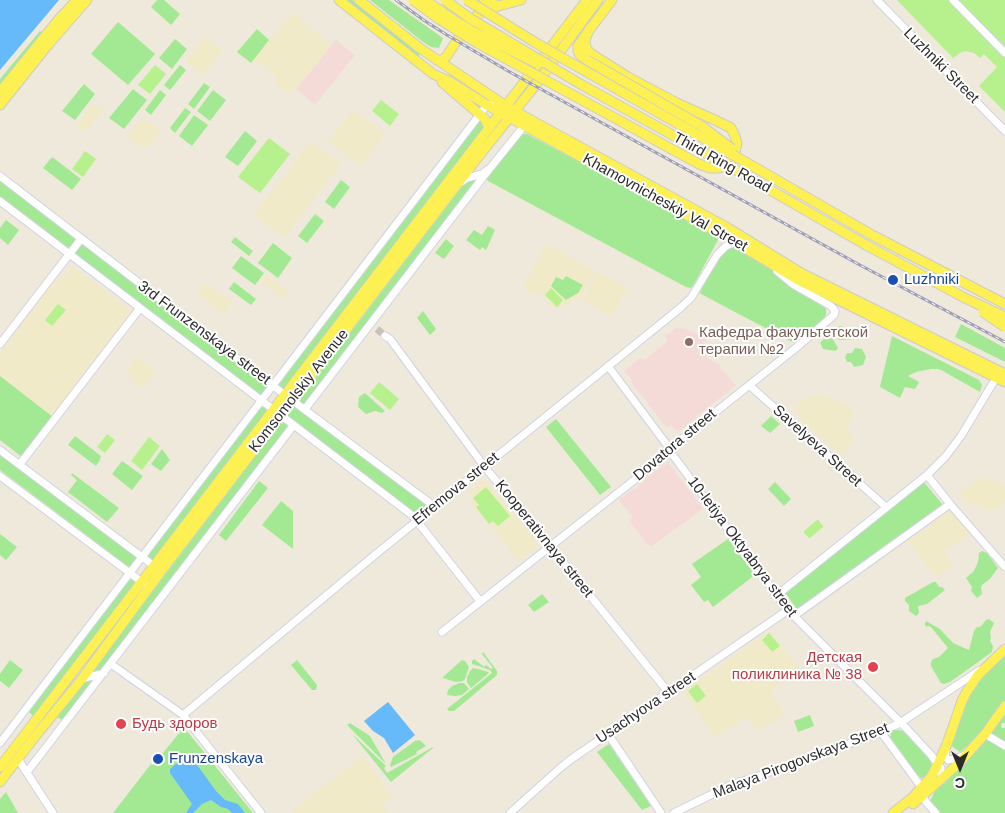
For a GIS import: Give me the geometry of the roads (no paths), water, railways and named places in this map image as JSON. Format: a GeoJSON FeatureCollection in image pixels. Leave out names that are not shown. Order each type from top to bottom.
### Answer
{"type":"FeatureCollection","features":[{"type":"Feature","properties":{"kind":"main road"},"geometry":{"type":"LineString","coordinates":[[0,92],[77,0]]}},
{"type":"Feature","properties":{"kind":"main road"},"geometry":{"type":"LineString","coordinates":[[0,105],[87,0]]}},
{"type":"Feature","properties":{"kind":"main road","name":"Khamovnicheskiy Val Street"},"geometry":{"type":"LineString","coordinates":[[340,0],[433,74],[487,105],[503,109]]}},
{"type":"Feature","properties":{"kind":"main road","name":"Khamovnicheskiy Val Street"},"geometry":{"type":"LineString","coordinates":[[359,0],[421,49],[503,109],[799,276]]}},
{"type":"Feature","properties":{"kind":"main road"},"geometry":{"type":"LineString","coordinates":[[413,0],[479,44],[699,164],[710,168],[719,168],[726,166],[731,161],[737,142],[731,128],[635,81],[593,55],[587,50],[586,38],[588,30]]}},
{"type":"Feature","properties":{"kind":"main road"},"geometry":{"type":"LineString","coordinates":[[425,0],[490,41],[582,85]]}},
{"type":"Feature","properties":{"kind":"main road","name":"Third Ring Road"},"geometry":{"type":"LineString","coordinates":[[445,0],[472,19],[582,85],[866,245],[962,297],[1005,317]]}},
{"type":"Feature","properties":{"kind":"main road","name":"Third Ring Road"},"geometry":{"type":"LineString","coordinates":[[467,0],[536,44],[872,235],[1003,303]]}},
{"type":"Feature","properties":{"kind":"main road"},"geometry":{"type":"LineString","coordinates":[[484,0],[498,3],[517,1]]}},
{"type":"Feature","properties":{"kind":"main road","name":"Komsomolskiy Avenue"},"geometry":{"type":"LineString","coordinates":[[0,767],[145,585],[277,413],[503,109],[587,0]]}},
{"type":"Feature","properties":{"kind":"main road","name":"Komsomolskiy Avenue"},"geometry":{"type":"LineString","coordinates":[[288,397],[512,114],[598,0]]}},
{"type":"Feature","properties":{"kind":"main road"},"geometry":{"type":"LineString","coordinates":[[612,0],[578,46],[580,55],[703,127],[756,168]]}},
{"type":"Feature","properties":{"kind":"main road"},"geometry":{"type":"LineString","coordinates":[[437,60],[442,60],[446,57],[470,21],[498,3]]}},
{"type":"Feature","properties":{"kind":"main road"},"geometry":{"type":"LineString","coordinates":[[449,82],[450,60],[479,18],[489,9]]}},
{"type":"Feature","properties":{"kind":"main road"},"geometry":{"type":"LineString","coordinates":[[562,48],[588,30]]}},
{"type":"Feature","properties":{"kind":"main road"},"geometry":{"type":"LineString","coordinates":[[433,74],[480,114],[485,119],[489,128]]}},
{"type":"Feature","properties":{"kind":"main road","name":"Khamovnicheskiy Val Street"},"geometry":{"type":"LineString","coordinates":[[512,114],[524,126],[723,232],[764,259],[1002,378]]}},
{"type":"Feature","properties":{"kind":"main road"},"geometry":{"type":"LineString","coordinates":[[962,297],[1005,327]]}},
{"type":"Feature","properties":{"kind":"main road","name":"Komsomolskiy Avenue"},"geometry":{"type":"LineString","coordinates":[[0,782],[81,680],[145,585],[154,566],[277,413]]}},
{"type":"Feature","properties":{"kind":"main road"},"geometry":{"type":"LineString","coordinates":[[893,813],[909,800],[925,791],[947,744],[962,702],[971,684],[1005,649]]}},
{"type":"Feature","properties":{"kind":"main road"},"geometry":{"type":"LineString","coordinates":[[902,813],[958,764],[985,734],[1005,706]]}},
{"type":"Feature","properties":{"kind":"street","name":"Luzhniki Street"},"geometry":{"type":"LineString","coordinates":[[877,0],[1005,131]]}},
{"type":"Feature","properties":{"kind":"street"},"geometry":{"type":"LineString","coordinates":[[952,0],[1005,54]]}},
{"type":"Feature","properties":{"kind":"street","name":"Komsomolskiy Avenue"},"geometry":{"type":"LineString","coordinates":[[0,742],[487,105]]}},
{"type":"Feature","properties":{"kind":"street","name":"Komsomolskiy Avenue"},"geometry":{"type":"LineString","coordinates":[[305,409],[374,327],[524,126]]}},
{"type":"Feature","properties":{"kind":"street"},"geometry":{"type":"LineString","coordinates":[[458,183],[467,178],[482,174],[491,168]]}},
{"type":"Feature","properties":{"kind":"street","name":"3rd Frunzenskaya street"},"geometry":{"type":"LineString","coordinates":[[0,176],[273,386],[434,506]]}},
{"type":"Feature","properties":{"kind":"street","name":"3rd Frunzenskaya street"},"geometry":{"type":"LineString","coordinates":[[0,201],[417,521]]}},
{"type":"Feature","properties":{"kind":"street","name":"Efremova street"},"geometry":{"type":"LineString","coordinates":[[183,715],[434,506],[691,298],[718,253],[723,232]]}},
{"type":"Feature","properties":{"kind":"street"},"geometry":{"type":"LineString","coordinates":[[0,344],[81,239]]}},
{"type":"Feature","properties":{"kind":"street"},"geometry":{"type":"LineString","coordinates":[[718,253],[726,246],[736,242]]}},
{"type":"Feature","properties":{"kind":"street","name":"Dovatora street"},"geometry":{"type":"LineString","coordinates":[[442,632],[671,450],[673,446],[834,315],[835,311],[831,306],[794,285],[764,259]]}},
{"type":"Feature","properties":{"kind":"street"},"geometry":{"type":"LineString","coordinates":[[20,464],[140,308]]}},
{"type":"Feature","properties":{"kind":"street","name":"Kooperativnaya street"},"geometry":{"type":"LineString","coordinates":[[385,336],[390,339],[484,466],[669,693]]}},
{"type":"Feature","properties":{"kind":"street","name":"10-letiya Oktyabrya street"},"geometry":{"type":"LineString","coordinates":[[608,366],[791,613],[938,764]]}},
{"type":"Feature","properties":{"kind":"street"},"geometry":{"type":"LineString","coordinates":[[777,595],[927,475],[952,450],[1002,378]]}},
{"type":"Feature","properties":{"kind":"street","name":"Savelyeva Street"},"geometry":{"type":"LineString","coordinates":[[749,385],[886,507]]}},
{"type":"Feature","properties":{"kind":"street","name":"Komsomolskiy Avenue"},"geometry":{"type":"LineString","coordinates":[[27,772],[293,426]]}},
{"type":"Feature","properties":{"kind":"street"},"geometry":{"type":"LineString","coordinates":[[0,450],[154,566]]}},
{"type":"Feature","properties":{"kind":"street"},"geometry":{"type":"LineString","coordinates":[[927,475],[1005,567]]}},
{"type":"Feature","properties":{"kind":"street"},"geometry":{"type":"LineString","coordinates":[[0,476],[145,585]]}},
{"type":"Feature","properties":{"kind":"street","name":"Usachyova street"},"geometry":{"type":"LineString","coordinates":[[510,813],[559,769],[608,734],[791,613],[950,504]]}},
{"type":"Feature","properties":{"kind":"street"},"geometry":{"type":"LineString","coordinates":[[417,521],[480,601]]}},
{"type":"Feature","properties":{"kind":"street"},"geometry":{"type":"LineString","coordinates":[[111,664],[183,715],[261,813]]}},
{"type":"Feature","properties":{"kind":"street","name":"Malaya Pirogovskaya Street"},"geometry":{"type":"LineString","coordinates":[[674,813],[731,785],[881,732],[900,723],[986,667]]}},
{"type":"Feature","properties":{"kind":"street"},"geometry":{"type":"LineString","coordinates":[[81,680],[104,673]]}},
{"type":"Feature","properties":{"kind":"street"},"geometry":{"type":"LineString","coordinates":[[888,742],[893,726],[894,719],[892,716]]}},
{"type":"Feature","properties":{"kind":"street"},"geometry":{"type":"LineString","coordinates":[[881,732],[925,791],[926,802],[936,813]]}},
{"type":"Feature","properties":{"kind":"street"},"geometry":{"type":"LineString","coordinates":[[608,734],[661,813]]}},
{"type":"Feature","properties":{"kind":"street"},"geometry":{"type":"LineString","coordinates":[[985,734],[1005,746]]}},
{"type":"Feature","properties":{"kind":"street"},"geometry":{"type":"LineString","coordinates":[[947,744],[945,753],[948,760],[956,759],[967,753]]}},
{"type":"Feature","properties":{"kind":"street"},"geometry":{"type":"LineString","coordinates":[[18,758],[53,813]]}},
{"type":"Feature","properties":{"kind":"street"},"geometry":{"type":"LineString","coordinates":[[938,764],[942,773],[941,779]]}},
{"type":"Feature","properties":{"kind":"water"},"geometry":{"type":"Polygon","coordinates":[[[0,0],[59,0],[0,70],[0,0]]]}},
{"type":"Feature","properties":{"kind":"water"},"geometry":{"type":"Polygon","coordinates":[[[388,702],[415,735],[393,753],[384,738],[373,731],[364,721],[388,702]]]}},
{"type":"Feature","properties":{"kind":"water"},"geometry":{"type":"Polygon","coordinates":[[[187,755],[192,758],[216,791],[225,800],[238,804],[245,813],[232,813],[211,800],[202,804],[193,813],[186,813],[192,804],[170,773],[170,769],[187,755]]]}},
{"type":"Feature","properties":{"kind":"tunnel"},"geometry":{"type":"LineString","coordinates":[[377,329],[385,336]]}},
{"type":"Feature","properties":{"kind":"railway"},"geometry":{"type":"LineString","coordinates":[[396,0],[447,35],[508,71],[858,264],[1005,342]]}},
{"type":"Feature","properties":{"kind":"place","name":"Luzhniki"},"geometry":{"type":"Point","coordinates":[893,280]}},
{"type":"Feature","properties":{"kind":"place","name":"Кафедра факультетской терапии №2"},"geometry":{"type":"Point","coordinates":[689,342]}},
{"type":"Feature","properties":{"kind":"place","name":"Детская поликлиника № 38"},"geometry":{"type":"Point","coordinates":[873,667]}},
{"type":"Feature","properties":{"kind":"place","name":"Будь здоров"},"geometry":{"type":"Point","coordinates":[121,724]}},
{"type":"Feature","properties":{"kind":"place","name":"Frunzenskaya"},"geometry":{"type":"Point","coordinates":[158,759]}}]}
